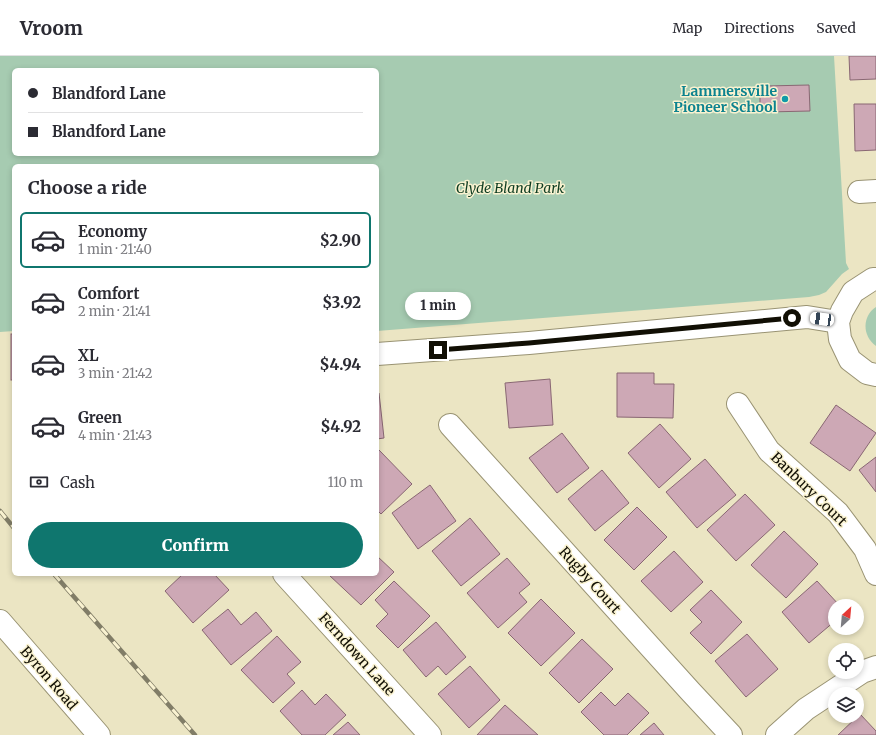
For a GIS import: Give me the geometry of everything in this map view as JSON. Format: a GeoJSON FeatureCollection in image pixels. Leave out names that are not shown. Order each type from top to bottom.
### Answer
{"type":"FeatureCollection","features":[{"type":"Feature","properties":{"kind":"street"},"geometry":{"type":"LineString","coordinates":[[876,279],[873,279],[853,292],[842,311],[838,322],[840,339],[850,360],[867,373],[876,375]]}},
{"type":"Feature","properties":{"kind":"street"},"geometry":{"type":"LineString","coordinates":[[379,354],[529,343],[807,317],[838,322]]}},
{"type":"Feature","properties":{"kind":"street","name":"Banbury Court"},"geometry":{"type":"LineString","coordinates":[[738,404],[769,451],[838,513],[865,549],[876,574]]}},
{"type":"Feature","properties":{"kind":"street","name":"Rugby Court"},"geometry":{"type":"LineString","coordinates":[[450,425],[674,674],[731,735]]}},
{"type":"Feature","properties":{"kind":"street","name":"Ferndown Lane"},"geometry":{"type":"LineString","coordinates":[[286,576],[430,735]]}},
{"type":"Feature","properties":{"kind":"street","name":"Byron Road"},"geometry":{"type":"LineString","coordinates":[[0,621],[99,735]]}},
{"type":"Feature","properties":{"kind":"street"},"geometry":{"type":"LineString","coordinates":[[777,735],[806,709],[862,672],[876,667]]}},
{"type":"Feature","properties":{"kind":"green space","name":"Clyde Bland Park"},"geometry":{"type":"Polygon","coordinates":[[[0,56],[834,56],[846,263],[849,269],[842,274],[826,292],[819,295],[379,331],[379,164],[12,164],[12,331],[0,332],[0,56]]]}},
{"type":"Feature","properties":{"kind":"green space"},"geometry":{"type":"Polygon","coordinates":[[[876,307],[876,346],[871,342],[866,332],[866,321],[868,315],[876,307]]]}},
{"type":"Feature","properties":{"kind":"building"},"geometry":{"type":"Polygon","coordinates":[[[849,56],[876,56],[876,79],[850,80],[849,56]]]}},
{"type":"Feature","properties":{"kind":"building","name":"Lammersville Pioneer School"},"geometry":{"type":"Polygon","coordinates":[[[809,85],[810,111],[767,112],[767,105],[760,105],[760,92],[766,92],[766,86],[809,85]]]}},
{"type":"Feature","properties":{"kind":"building"},"geometry":{"type":"Polygon","coordinates":[[[854,104],[876,104],[876,150],[855,151],[854,104]]]}},
{"type":"Feature","properties":{"kind":"building"},"geometry":{"type":"Polygon","coordinates":[[[11,334],[12,334],[12,380],[11,334]]]}},
{"type":"Feature","properties":{"kind":"building"},"geometry":{"type":"Polygon","coordinates":[[[617,373],[654,373],[654,384],[674,384],[673,418],[617,417],[617,373]]]}},
{"type":"Feature","properties":{"kind":"building"},"geometry":{"type":"Polygon","coordinates":[[[550,379],[553,425],[509,428],[505,383],[550,379]]]}},
{"type":"Feature","properties":{"kind":"building"},"geometry":{"type":"Polygon","coordinates":[[[379,393],[384,438],[379,439],[379,393]]]}},
{"type":"Feature","properties":{"kind":"building"},"geometry":{"type":"Polygon","coordinates":[[[836,405],[876,433],[850,471],[810,443],[836,405]]]}},
{"type":"Feature","properties":{"kind":"building"},"geometry":{"type":"Polygon","coordinates":[[[660,424],[691,459],[659,488],[628,453],[660,424]]]}},
{"type":"Feature","properties":{"kind":"building"},"geometry":{"type":"Polygon","coordinates":[[[562,433],[589,468],[557,493],[529,458],[562,433]]]}},
{"type":"Feature","properties":{"kind":"building"},"geometry":{"type":"Polygon","coordinates":[[[379,450],[412,484],[381,514],[379,512],[379,450]]]}},
{"type":"Feature","properties":{"kind":"building"},"geometry":{"type":"Polygon","coordinates":[[[876,457],[876,492],[859,470],[876,457]]]}},
{"type":"Feature","properties":{"kind":"building"},"geometry":{"type":"Polygon","coordinates":[[[705,459],[736,495],[697,528],[666,492],[705,459]]]}},
{"type":"Feature","properties":{"kind":"building"},"geometry":{"type":"Polygon","coordinates":[[[602,470],[629,503],[595,531],[568,499],[602,470]]]}},
{"type":"Feature","properties":{"kind":"building"},"geometry":{"type":"Polygon","coordinates":[[[430,485],[456,521],[418,549],[392,513],[430,485]]]}},
{"type":"Feature","properties":{"kind":"building"},"geometry":{"type":"Polygon","coordinates":[[[745,494],[775,525],[736,561],[707,530],[745,494]]]}},
{"type":"Feature","properties":{"kind":"building"},"geometry":{"type":"Polygon","coordinates":[[[637,507],[667,537],[634,570],[604,540],[637,507]]]}},
{"type":"Feature","properties":{"kind":"building"},"geometry":{"type":"Polygon","coordinates":[[[470,518],[500,554],[461,586],[432,551],[470,518]]]}},
{"type":"Feature","properties":{"kind":"building"},"geometry":{"type":"Polygon","coordinates":[[[784,531],[818,564],[786,598],[751,565],[784,531]]]}},
{"type":"Feature","properties":{"kind":"building"},"geometry":{"type":"Polygon","coordinates":[[[674,551],[703,582],[671,612],[641,581],[674,551]]]}},
{"type":"Feature","properties":{"kind":"building"},"geometry":{"type":"Polygon","coordinates":[[[379,558],[394,572],[361,605],[330,576],[379,576],[379,558]]]}},
{"type":"Feature","properties":{"kind":"building"},"geometry":{"type":"Polygon","coordinates":[[[507,558],[530,584],[519,593],[527,602],[498,628],[467,593],[507,558]]]}},
{"type":"Feature","properties":{"kind":"building"},"geometry":{"type":"Polygon","coordinates":[[[181,576],[216,576],[229,590],[193,623],[165,591],[181,576]]]}},
{"type":"Feature","properties":{"kind":"building"},"geometry":{"type":"Polygon","coordinates":[[[394,581],[430,616],[398,648],[376,626],[388,614],[375,600],[394,581]]]}},
{"type":"Feature","properties":{"kind":"building"},"geometry":{"type":"Polygon","coordinates":[[[817,581],[834,599],[828,599],[828,627],[809,643],[782,612],[817,581]]]}},
{"type":"Feature","properties":{"kind":"building"},"geometry":{"type":"Polygon","coordinates":[[[711,590],[742,622],[711,654],[690,633],[702,622],[690,610],[711,590]]]}},
{"type":"Feature","properties":{"kind":"building"},"geometry":{"type":"Polygon","coordinates":[[[541,599],[575,633],[541,666],[508,633],[541,599]]]}},
{"type":"Feature","properties":{"kind":"building"},"geometry":{"type":"Polygon","coordinates":[[[228,609],[241,625],[256,612],[272,631],[231,665],[202,630],[228,609]]]}},
{"type":"Feature","properties":{"kind":"building"},"geometry":{"type":"Polygon","coordinates":[[[436,622],[466,657],[446,675],[438,666],[426,677],[403,650],[436,622]]]}},
{"type":"Feature","properties":{"kind":"building"},"geometry":{"type":"Polygon","coordinates":[[[747,634],[778,669],[746,697],[715,661],[747,634]]]}},
{"type":"Feature","properties":{"kind":"building"},"geometry":{"type":"Polygon","coordinates":[[[277,636],[301,662],[287,674],[295,683],[273,703],[241,670],[277,636]]]}},
{"type":"Feature","properties":{"kind":"building"},"geometry":{"type":"Polygon","coordinates":[[[582,639],[613,669],[579,703],[549,673],[582,639]]]}},
{"type":"Feature","properties":{"kind":"building"},"geometry":{"type":"Polygon","coordinates":[[[470,666],[500,700],[469,728],[438,694],[470,666]]]}},
{"type":"Feature","properties":{"kind":"building"},"geometry":{"type":"Polygon","coordinates":[[[302,690],[315,705],[326,694],[346,715],[325,735],[302,735],[280,711],[302,690]]]}},
{"type":"Feature","properties":{"kind":"building"},"geometry":{"type":"Polygon","coordinates":[[[601,692],[615,706],[628,693],[649,713],[627,735],[604,735],[581,712],[601,692]]]}},
{"type":"Feature","properties":{"kind":"building"},"geometry":{"type":"Polygon","coordinates":[[[505,705],[538,735],[477,735],[505,705]]]}},
{"type":"Feature","properties":{"kind":"building"},"geometry":{"type":"Polygon","coordinates":[[[864,718],[876,731],[876,735],[838,735],[851,723],[864,723],[864,718]]]}},
{"type":"Feature","properties":{"kind":"building"},"geometry":{"type":"Polygon","coordinates":[[[348,722],[360,735],[333,735],[348,722]]]}},
{"type":"Feature","properties":{"kind":"building"},"geometry":{"type":"Polygon","coordinates":[[[654,723],[664,735],[640,735],[654,723]]]}},
{"type":"Feature","properties":{"kind":"railway"},"geometry":{"type":"LineString","coordinates":[[0,511],[12,526]]}},
{"type":"Feature","properties":{"kind":"railway"},"geometry":{"type":"LineString","coordinates":[[56,576],[195,735]]}},
{"type":"Feature","properties":{"kind":"place","name":"Lammersville Pioneer School"},"geometry":{"type":"Point","coordinates":[785,99]}},
{"type":"Feature","properties":{"kind":"route"},"geometry":{"type":"LineString","coordinates":[[438,350],[529,343],[792,318]]}}]}
